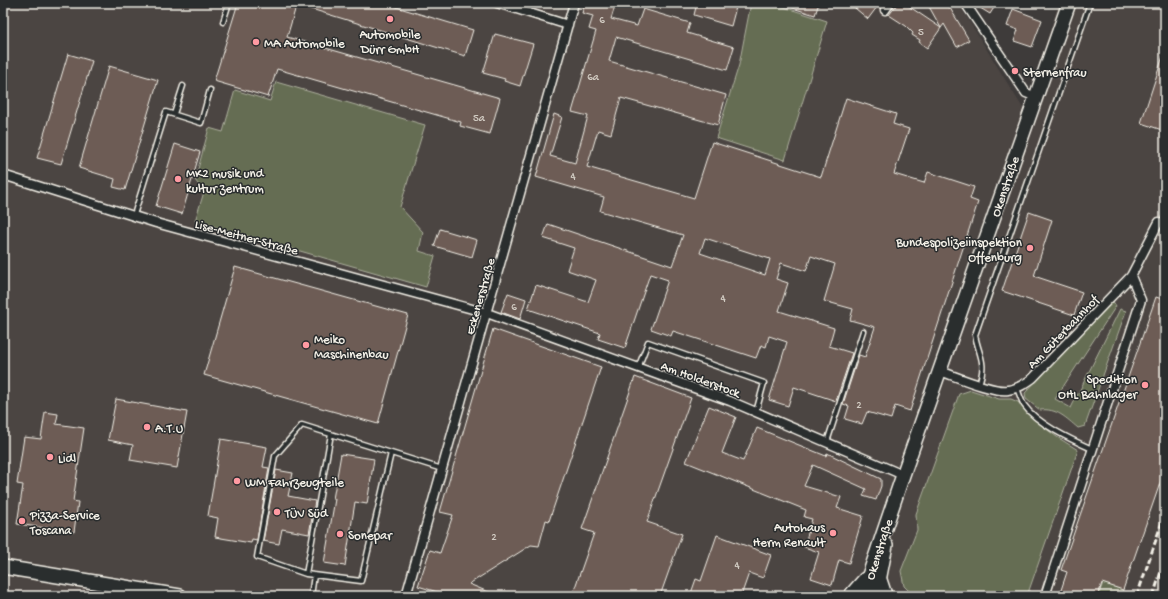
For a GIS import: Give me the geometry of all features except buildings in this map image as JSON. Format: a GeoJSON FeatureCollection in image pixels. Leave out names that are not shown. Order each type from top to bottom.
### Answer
{"type":"FeatureCollection","features":[{"type":"Feature","properties":{"kind":"main road","name":"Okenstraße"},"geometry":{"type":"LineString","coordinates":[[876,596],[876,573],[894,502],[1070,3]]}},
{"type":"Feature","properties":{"kind":"main road"},"geometry":{"type":"LineString","coordinates":[[3,567],[180,596]]}},
{"type":"Feature","properties":{"kind":"main road","name":"Okenstraße"},"geometry":{"type":"LineString","coordinates":[[862,596],[876,573]]}},
{"type":"Feature","properties":{"kind":"main road"},"geometry":{"type":"LineString","coordinates":[[850,596],[876,573]]}},
{"type":"Feature","properties":{"kind":"street"},"geometry":{"type":"LineString","coordinates":[[497,3],[568,25]]}},
{"type":"Feature","properties":{"kind":"street","name":"Eckenerstraße"},"geometry":{"type":"LineString","coordinates":[[406,596],[574,3]]}},
{"type":"Feature","properties":{"kind":"street"},"geometry":{"type":"LineString","coordinates":[[965,3],[1026,93],[1036,97]]}},
{"type":"Feature","properties":{"kind":"street","name":"Lise-Meitner-Straße"},"geometry":{"type":"LineString","coordinates":[[3,175],[176,229],[486,313]]}},
{"type":"Feature","properties":{"kind":"street","name":"Am Güterbahnhof"},"geometry":{"type":"LineString","coordinates":[[940,371],[994,390],[1008,391],[1017,388],[1033,378],[1131,276],[1160,222],[1165,224]]}},
{"type":"Feature","properties":{"kind":"street"},"geometry":{"type":"LineString","coordinates":[[1045,596],[1141,300],[1131,276]]}},
{"type":"Feature","properties":{"kind":"street","name":"Am Holderstock"},"geometry":{"type":"LineString","coordinates":[[486,313],[756,412],[903,475]]}},
{"type":"Feature","properties":{"kind":"street"},"geometry":{"type":"LineString","coordinates":[[876,573],[888,596]]}},
{"type":"Feature","properties":{"kind":"lane"},"geometry":{"type":"LineString","coordinates":[[224,22],[229,3]]}},
{"type":"Feature","properties":{"kind":"lane"},"geometry":{"type":"LineString","coordinates":[[979,384],[983,373],[983,358],[978,349],[976,335],[1090,3]]}},
{"type":"Feature","properties":{"kind":"lane"},"geometry":{"type":"LineString","coordinates":[[174,114],[183,86]]}},
{"type":"Feature","properties":{"kind":"lane"},"geometry":{"type":"LineString","coordinates":[[134,215],[166,112],[201,122],[210,90]]}},
{"type":"Feature","properties":{"kind":"lane"},"geometry":{"type":"LineString","coordinates":[[827,443],[863,330]]}},
{"type":"Feature","properties":{"kind":"lane"},"geometry":{"type":"LineString","coordinates":[[638,368],[648,342],[764,383],[756,412]]}},
{"type":"Feature","properties":{"kind":"lane"},"geometry":{"type":"LineString","coordinates":[[1017,388],[1025,406],[1039,419],[1069,439],[1093,449]]}},
{"type":"Feature","properties":{"kind":"lane"},"geometry":{"type":"LineString","coordinates":[[391,453],[361,581],[306,574],[257,557],[276,456],[302,425],[442,469]]}},
{"type":"Feature","properties":{"kind":"lane"},"geometry":{"type":"LineString","coordinates":[[306,574],[331,434]]}},
{"type":"Feature","properties":{"kind":"lane"},"geometry":{"type":"LineString","coordinates":[[311,596],[314,575]]}},
{"type":"Feature","properties":{"kind":"shaded area"},"geometry":{"type":"Polygon","coordinates":[[[3,3],[958,3],[1024,110],[1059,3],[1165,3],[1165,596],[5,596],[7,587],[3,586],[3,3]]]}},
{"type":"Feature","properties":{"kind":"green space"},"geometry":{"type":"Polygon","coordinates":[[[751,3],[771,3],[827,21],[785,160],[716,138],[739,65],[751,3]]]}},
{"type":"Feature","properties":{"kind":"green space"},"geometry":{"type":"Polygon","coordinates":[[[276,82],[425,125],[400,207],[423,232],[419,251],[435,256],[426,287],[195,221],[204,192],[195,180],[209,128],[223,132],[235,90],[270,101],[276,82]]]}},
{"type":"Feature","properties":{"kind":"green space"},"geometry":{"type":"Polygon","coordinates":[[[1112,300],[1116,306],[1055,399],[1071,408],[1120,309],[1126,311],[1085,426],[1078,428],[1061,414],[1040,410],[1026,399],[1025,393],[1112,300]]]}},
{"type":"Feature","properties":{"kind":"green space"},"geometry":{"type":"Polygon","coordinates":[[[971,390],[999,399],[1011,399],[1018,402],[1033,419],[1057,437],[1078,450],[1027,596],[914,596],[904,586],[901,571],[917,530],[916,514],[959,394],[971,390]]]}},
{"type":"Feature","properties":{"kind":"green space"},"geometry":{"type":"Polygon","coordinates":[[[1103,583],[1123,590],[1121,596],[1098,596],[1103,583]]]}},
{"type":"Feature","properties":{"kind":"railway"},"geometry":{"type":"LineString","coordinates":[[1137,596],[1165,513]]}},
{"type":"Feature","properties":{"kind":"railway"},"geometry":{"type":"LineString","coordinates":[[1153,596],[1165,560]]}},
{"type":"Feature","properties":{"kind":"place","name":"Automobile Dürr GmbH"},"geometry":{"type":"Point","coordinates":[390,19]}},
{"type":"Feature","properties":{"kind":"place","name":"MA Automobile"},"geometry":{"type":"Point","coordinates":[256,42]}},
{"type":"Feature","properties":{"kind":"place","name":"Sternenfrau"},"geometry":{"type":"Point","coordinates":[1015,71]}},
{"type":"Feature","properties":{"kind":"place","name":"MK2 musik und kultur zentrum"},"geometry":{"type":"Point","coordinates":[178,179]}},
{"type":"Feature","properties":{"kind":"place","name":"Bundespolizeiinspektion Offenburg"},"geometry":{"type":"Point","coordinates":[1030,248]}},
{"type":"Feature","properties":{"kind":"place","name":"Meiko Maschinenbau"},"geometry":{"type":"Point","coordinates":[306,345]}},
{"type":"Feature","properties":{"kind":"place","name":"Spedition OHL Bahnlager"},"geometry":{"type":"Point","coordinates":[1145,385]}},
{"type":"Feature","properties":{"kind":"place","name":"A.T.U"},"geometry":{"type":"Point","coordinates":[147,427]}},
{"type":"Feature","properties":{"kind":"place","name":"Lidl"},"geometry":{"type":"Point","coordinates":[50,457]}},
{"type":"Feature","properties":{"kind":"place","name":"WM Fahrzeugteile"},"geometry":{"type":"Point","coordinates":[237,481]}},
{"type":"Feature","properties":{"kind":"place","name":"TÜV Süd"},"geometry":{"type":"Point","coordinates":[277,512]}},
{"type":"Feature","properties":{"kind":"place","name":"Pizza-Service Toscana"},"geometry":{"type":"Point","coordinates":[22,521]}},
{"type":"Feature","properties":{"kind":"place","name":"Autohaus Herm Renault"},"geometry":{"type":"Point","coordinates":[833,533]}},
{"type":"Feature","properties":{"kind":"place","name":"Sonepar"},"geometry":{"type":"Point","coordinates":[340,534]}}]}
